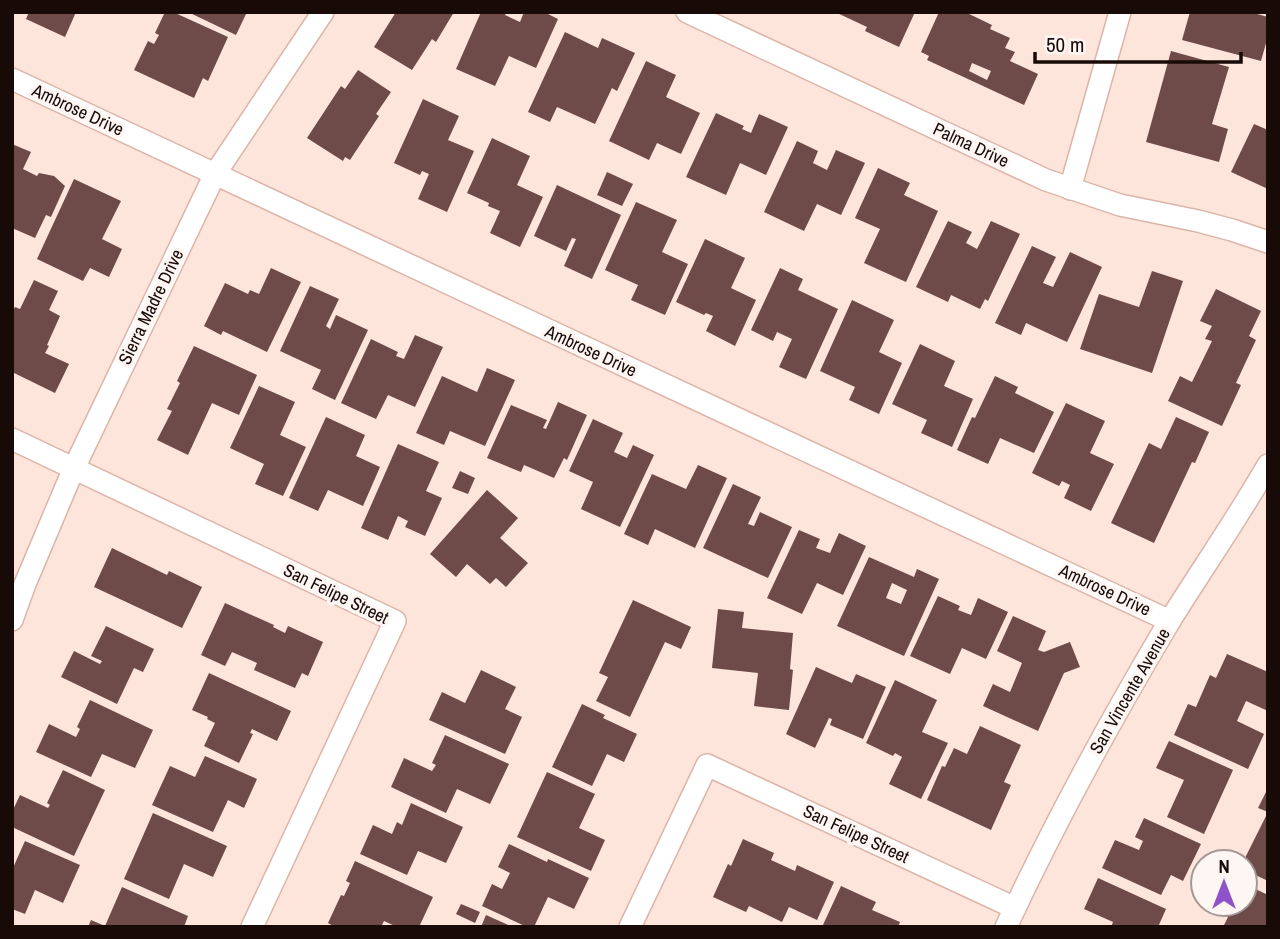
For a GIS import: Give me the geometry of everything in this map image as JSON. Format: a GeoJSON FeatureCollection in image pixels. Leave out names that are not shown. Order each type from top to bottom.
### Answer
{"type":"FeatureCollection","features":[{"type":"Feature","properties":{"kind":"street","name":"Sierra Madre Drive"},"geometry":{"type":"LineString","coordinates":[[12,620],[74,468],[215,174],[323,12]]}},
{"type":"Feature","properties":{"kind":"street","name":"Palma Drive"},"geometry":{"type":"LineString","coordinates":[[687,12],[712,18],[1046,180],[1120,205],[1198,221],[1268,242]]}},
{"type":"Feature","properties":{"kind":"street"},"geometry":{"type":"LineString","coordinates":[[1070,189],[1120,12]]}},
{"type":"Feature","properties":{"kind":"street","name":"Ambrose Drive"},"geometry":{"type":"LineString","coordinates":[[12,79],[1170,621]]}},
{"type":"Feature","properties":{"kind":"street","name":"San Felipe Street"},"geometry":{"type":"LineString","coordinates":[[12,439],[395,621],[252,927]]}},
{"type":"Feature","properties":{"kind":"street","name":"San Vincente Avenue"},"geometry":{"type":"LineString","coordinates":[[1011,918],[1097,746],[1170,621],[1268,465]]}},
{"type":"Feature","properties":{"kind":"street","name":"San Felipe Street"},"geometry":{"type":"LineString","coordinates":[[630,927],[707,765],[1011,918]]}},
{"type":"Feature","properties":{"kind":"building"},"geometry":{"type":"Polygon","coordinates":[[[29,12],[76,12],[65,37],[26,19],[29,12]]]}},
{"type":"Feature","properties":{"kind":"building"},"geometry":{"type":"Polygon","coordinates":[[[165,12],[173,12],[228,37],[208,81],[203,78],[194,98],[134,70],[148,41],[154,44],[159,35],[155,33],[165,12]]]}},
{"type":"Feature","properties":{"kind":"building"},"geometry":{"type":"Polygon","coordinates":[[[188,12],[247,12],[236,35],[188,12]]]}},
{"type":"Feature","properties":{"kind":"building"},"geometry":{"type":"Polygon","coordinates":[[[396,12],[454,12],[436,42],[432,39],[412,70],[374,47],[396,12]]]}},
{"type":"Feature","properties":{"kind":"building"},"geometry":{"type":"Polygon","coordinates":[[[481,12],[506,12],[505,15],[520,22],[524,12],[544,12],[558,19],[536,68],[509,56],[495,86],[456,69],[481,12]]]}},
{"type":"Feature","properties":{"kind":"building"},"geometry":{"type":"Polygon","coordinates":[[[835,12],[915,12],[899,47],[865,31],[867,27],[835,12]]]}},
{"type":"Feature","properties":{"kind":"building"},"geometry":{"type":"Polygon","coordinates":[[[939,12],[965,12],[992,25],[990,29],[1010,38],[1005,48],[1015,52],[1010,61],[1038,74],[1024,105],[927,60],[929,56],[921,52],[939,12]],[[972,63],[969,71],[987,80],[991,71],[972,63]]]}},
{"type":"Feature","properties":{"kind":"building"},"geometry":{"type":"Polygon","coordinates":[[[1190,12],[1250,12],[1268,17],[1268,36],[1261,61],[1182,40],[1190,12]]]}},
{"type":"Feature","properties":{"kind":"building"},"geometry":{"type":"Polygon","coordinates":[[[565,32],[598,48],[602,38],[635,53],[617,91],[612,88],[595,124],[557,107],[550,122],[528,112],[565,32]]]}},
{"type":"Feature","properties":{"kind":"building"},"geometry":{"type":"Polygon","coordinates":[[[1171,51],[1229,67],[1212,124],[1228,129],[1219,162],[1146,142],[1171,51]]]}},
{"type":"Feature","properties":{"kind":"building"},"geometry":{"type":"Polygon","coordinates":[[[646,61],[676,75],[666,97],[700,113],[681,154],[657,143],[649,160],[609,141],[646,61]]]}},
{"type":"Feature","properties":{"kind":"building"},"geometry":{"type":"Polygon","coordinates":[[[358,70],[391,92],[376,114],[379,116],[350,160],[345,157],[343,161],[307,138],[341,86],[345,89],[358,70]]]}},
{"type":"Feature","properties":{"kind":"building"},"geometry":{"type":"Polygon","coordinates":[[[423,99],[459,116],[448,140],[474,151],[447,212],[418,199],[429,174],[422,171],[420,175],[394,163],[423,99]]]}},
{"type":"Feature","properties":{"kind":"building"},"geometry":{"type":"Polygon","coordinates":[[[716,113],[744,126],[742,129],[751,133],[759,114],[788,127],[766,175],[740,163],[726,195],[686,177],[716,113]]]}},
{"type":"Feature","properties":{"kind":"building"},"geometry":{"type":"Polygon","coordinates":[[[1254,124],[1268,130],[1268,189],[1231,172],[1254,124]]]}},
{"type":"Feature","properties":{"kind":"building"},"geometry":{"type":"Polygon","coordinates":[[[492,138],[530,156],[517,185],[543,197],[520,247],[490,233],[500,211],[467,193],[492,138]]]}},
{"type":"Feature","properties":{"kind":"building"},"geometry":{"type":"Polygon","coordinates":[[[797,141],[818,151],[813,163],[827,170],[836,150],[865,163],[841,215],[817,204],[804,231],[764,212],[797,141]]]}},
{"type":"Feature","properties":{"kind":"building"},"geometry":{"type":"Polygon","coordinates":[[[12,144],[31,152],[23,169],[37,176],[39,173],[54,176],[65,186],[51,217],[46,215],[35,238],[12,228],[12,144]]]}},
{"type":"Feature","properties":{"kind":"building"},"geometry":{"type":"Polygon","coordinates":[[[878,168],[910,183],[904,195],[938,211],[906,282],[864,263],[880,229],[855,218],[878,168]]]}},
{"type":"Feature","properties":{"kind":"building"},"geometry":{"type":"Polygon","coordinates":[[[607,172],[633,184],[622,206],[597,195],[607,172]]]}},
{"type":"Feature","properties":{"kind":"building"},"geometry":{"type":"Polygon","coordinates":[[[74,179],[121,201],[102,239],[122,249],[109,277],[90,268],[83,281],[37,259],[74,179]]]}},
{"type":"Feature","properties":{"kind":"building"},"geometry":{"type":"Polygon","coordinates":[[[557,185],[621,215],[592,279],[564,266],[576,239],[572,238],[566,251],[534,236],[557,185]]]}},
{"type":"Feature","properties":{"kind":"building"},"geometry":{"type":"Polygon","coordinates":[[[636,202],[677,220],[662,252],[688,264],[665,315],[631,300],[638,285],[605,270],[636,202]]]}},
{"type":"Feature","properties":{"kind":"building"},"geometry":{"type":"Polygon","coordinates":[[[948,221],[972,232],[966,243],[977,249],[991,221],[1020,234],[988,301],[985,299],[980,309],[951,295],[948,302],[916,287],[948,221]]]}},
{"type":"Feature","properties":{"kind":"building"},"geometry":{"type":"Polygon","coordinates":[[[705,239],[745,258],[731,288],[756,300],[735,346],[706,331],[713,316],[706,313],[704,315],[676,302],[705,239]]]}},
{"type":"Feature","properties":{"kind":"building"},"geometry":{"type":"Polygon","coordinates":[[[1032,246],[1056,257],[1043,283],[1053,287],[1070,252],[1102,267],[1067,342],[1026,323],[1021,335],[995,323],[1032,246]]]}},
{"type":"Feature","properties":{"kind":"building"},"geometry":{"type":"Polygon","coordinates":[[[271,268],[301,282],[267,352],[223,331],[221,335],[204,326],[225,283],[248,294],[250,290],[259,294],[271,268]]]}},
{"type":"Feature","properties":{"kind":"building"},"geometry":{"type":"Polygon","coordinates":[[[780,268],[803,279],[798,290],[838,309],[806,379],[779,367],[792,339],[777,332],[773,341],[751,330],[780,268]]]}},
{"type":"Feature","properties":{"kind":"building"},"geometry":{"type":"Polygon","coordinates":[[[1152,271],[1183,281],[1152,373],[1080,349],[1099,294],[1139,307],[1152,271]]]}},
{"type":"Feature","properties":{"kind":"building"},"geometry":{"type":"Polygon","coordinates":[[[34,280],[58,291],[49,310],[60,316],[45,353],[69,364],[55,393],[12,372],[12,312],[15,307],[20,309],[34,280]]]}},
{"type":"Feature","properties":{"kind":"building"},"geometry":{"type":"Polygon","coordinates":[[[310,286],[339,299],[326,326],[330,329],[336,315],[368,330],[335,400],[312,389],[321,370],[280,351],[310,286]]]}},
{"type":"Feature","properties":{"kind":"building"},"geometry":{"type":"Polygon","coordinates":[[[1216,289],[1261,311],[1249,336],[1256,340],[1236,383],[1241,385],[1222,426],[1168,401],[1180,376],[1192,382],[1212,341],[1205,339],[1212,326],[1200,321],[1216,289]]]}},
{"type":"Feature","properties":{"kind":"building"},"geometry":{"type":"Polygon","coordinates":[[[852,300],[894,320],[879,352],[902,363],[879,414],[849,400],[855,387],[820,371],[852,300]]]}},
{"type":"Feature","properties":{"kind":"building"},"geometry":{"type":"Polygon","coordinates":[[[415,335],[443,347],[415,407],[388,395],[376,419],[341,403],[371,339],[398,352],[396,356],[404,359],[415,335]]]}},
{"type":"Feature","properties":{"kind":"building"},"geometry":{"type":"Polygon","coordinates":[[[920,344],[955,361],[944,386],[973,399],[952,447],[921,433],[927,420],[892,404],[920,344]]]}},
{"type":"Feature","properties":{"kind":"building"},"geometry":{"type":"Polygon","coordinates":[[[194,346],[257,375],[239,415],[212,403],[188,455],[157,440],[172,411],[167,409],[194,346]]]}},
{"type":"Feature","properties":{"kind":"building"},"geometry":{"type":"Polygon","coordinates":[[[487,368],[515,380],[485,446],[450,431],[444,445],[416,433],[442,376],[477,392],[487,368]]]}},
{"type":"Feature","properties":{"kind":"building"},"geometry":{"type":"Polygon","coordinates":[[[995,376],[1018,387],[1015,393],[1054,412],[1034,453],[1000,438],[988,464],[957,450],[995,376]]]}},
{"type":"Feature","properties":{"kind":"building"},"geometry":{"type":"Polygon","coordinates":[[[259,386],[295,402],[280,435],[306,447],[283,496],[255,484],[264,464],[230,448],[259,386]]]}},
{"type":"Feature","properties":{"kind":"building"},"geometry":{"type":"Polygon","coordinates":[[[558,402],[587,415],[567,460],[564,458],[554,478],[524,465],[521,472],[487,458],[511,405],[547,420],[543,428],[546,429],[558,402]]]}},
{"type":"Feature","properties":{"kind":"building"},"geometry":{"type":"Polygon","coordinates":[[[1066,403],[1105,421],[1090,453],[1114,464],[1091,511],[1064,498],[1070,485],[1062,481],[1059,486],[1032,473],[1066,403]]]}},
{"type":"Feature","properties":{"kind":"building"},"geometry":{"type":"Polygon","coordinates":[[[326,417],[365,435],[356,456],[380,467],[363,506],[328,490],[318,511],[289,498],[326,417]]]}},
{"type":"Feature","properties":{"kind":"building"},"geometry":{"type":"Polygon","coordinates":[[[1176,417],[1209,432],[1154,543],[1111,523],[1149,443],[1161,449],[1176,417]]]}},
{"type":"Feature","properties":{"kind":"building"},"geometry":{"type":"Polygon","coordinates":[[[593,419],[623,433],[614,452],[627,458],[633,445],[654,455],[620,527],[581,509],[593,482],[569,471],[593,419]]]}},
{"type":"Feature","properties":{"kind":"building"},"geometry":{"type":"Polygon","coordinates":[[[398,444],[439,462],[426,491],[442,498],[425,536],[405,527],[408,521],[398,516],[388,540],[361,528],[398,444]]]}},
{"type":"Feature","properties":{"kind":"building"},"geometry":{"type":"Polygon","coordinates":[[[698,465],[727,478],[695,548],[655,529],[648,545],[624,534],[652,474],[686,489],[698,465]]]}},
{"type":"Feature","properties":{"kind":"building"},"geometry":{"type":"Polygon","coordinates":[[[460,471],[475,478],[468,494],[452,488],[460,471]]]}},
{"type":"Feature","properties":{"kind":"building"},"geometry":{"type":"Polygon","coordinates":[[[733,484],[761,497],[748,524],[754,526],[760,512],[792,527],[768,578],[703,548],[733,484]]]}},
{"type":"Feature","properties":{"kind":"building"},"geometry":{"type":"Polygon","coordinates":[[[487,490],[518,518],[500,538],[528,563],[506,587],[496,578],[490,584],[467,564],[456,577],[430,554],[487,490]]]}},
{"type":"Feature","properties":{"kind":"building"},"geometry":{"type":"Polygon","coordinates":[[[799,530],[820,539],[816,548],[830,553],[839,533],[866,546],[843,595],[817,583],[802,614],[767,598],[799,530]]]}},
{"type":"Feature","properties":{"kind":"building"},"geometry":{"type":"Polygon","coordinates":[[[112,548],[167,575],[169,571],[202,587],[182,628],[94,587],[112,548]]]}},
{"type":"Feature","properties":{"kind":"building"},"geometry":{"type":"Polygon","coordinates":[[[869,557],[914,577],[917,569],[939,579],[904,656],[837,626],[869,557]],[[892,583],[886,598],[901,604],[907,590],[892,583]]]}},
{"type":"Feature","properties":{"kind":"building"},"geometry":{"type":"Polygon","coordinates":[[[938,596],[960,606],[958,610],[971,615],[978,598],[1008,612],[986,659],[962,648],[950,674],[910,656],[938,596]]]}},
{"type":"Feature","properties":{"kind":"building"},"geometry":{"type":"Polygon","coordinates":[[[633,600],[691,627],[681,649],[665,642],[630,717],[596,701],[608,677],[599,673],[633,600]]]}},
{"type":"Feature","properties":{"kind":"building"},"geometry":{"type":"Polygon","coordinates":[[[225,603],[274,625],[273,627],[285,633],[288,626],[323,642],[308,676],[302,673],[295,688],[254,670],[257,663],[232,652],[225,666],[201,655],[225,603]]]}},
{"type":"Feature","properties":{"kind":"building"},"geometry":{"type":"Polygon","coordinates":[[[718,609],[744,612],[742,628],[793,633],[789,710],[754,706],[758,673],[712,668],[718,609]]]}},
{"type":"Feature","properties":{"kind":"building"},"geometry":{"type":"Polygon","coordinates":[[[1013,616],[1046,631],[1038,650],[1044,652],[1070,642],[1080,667],[1064,673],[1038,731],[983,706],[993,684],[1010,692],[1022,663],[997,651],[1013,616]]]}},
{"type":"Feature","properties":{"kind":"building"},"geometry":{"type":"Polygon","coordinates":[[[106,626],[154,649],[143,672],[134,668],[117,704],[61,677],[74,651],[100,664],[102,661],[91,656],[106,626]]]}},
{"type":"Feature","properties":{"kind":"building"},"geometry":{"type":"Polygon","coordinates":[[[1227,654],[1268,672],[1268,711],[1246,701],[1237,721],[1264,734],[1248,769],[1174,735],[1188,704],[1196,707],[1210,675],[1216,678],[1227,654]]]}},
{"type":"Feature","properties":{"kind":"building"},"geometry":{"type":"Polygon","coordinates":[[[816,667],[852,683],[856,674],[886,687],[863,739],[830,725],[832,719],[829,718],[815,748],[786,734],[816,667]]]}},
{"type":"Feature","properties":{"kind":"building"},"geometry":{"type":"Polygon","coordinates":[[[481,670],[516,687],[505,709],[522,717],[505,754],[429,720],[442,692],[465,703],[481,670]]]}},
{"type":"Feature","properties":{"kind":"building"},"geometry":{"type":"Polygon","coordinates":[[[209,673],[291,711],[277,741],[252,729],[250,733],[253,734],[239,763],[204,746],[215,723],[192,710],[209,673]]]}},
{"type":"Feature","properties":{"kind":"building"},"geometry":{"type":"Polygon","coordinates":[[[895,680],[937,700],[922,732],[948,743],[921,799],[889,784],[902,757],[895,753],[893,756],[866,743],[895,680]]]}},
{"type":"Feature","properties":{"kind":"building"},"geometry":{"type":"Polygon","coordinates":[[[90,700],[153,730],[135,768],[102,754],[91,777],[36,752],[49,724],[76,737],[80,729],[77,727],[90,700]]]}},
{"type":"Feature","properties":{"kind":"building"},"geometry":{"type":"Polygon","coordinates":[[[582,704],[605,715],[603,718],[637,734],[624,762],[607,754],[592,786],[552,767],[582,704]]]}},
{"type":"Feature","properties":{"kind":"building"},"geometry":{"type":"Polygon","coordinates":[[[980,726],[1021,745],[1004,782],[1011,785],[991,830],[927,800],[942,766],[945,767],[954,748],[967,754],[980,726]]]}},
{"type":"Feature","properties":{"kind":"building"},"geometry":{"type":"Polygon","coordinates":[[[445,735],[509,764],[490,804],[457,789],[446,813],[391,787],[404,758],[432,771],[436,765],[432,763],[445,735]]]}},
{"type":"Feature","properties":{"kind":"building"},"geometry":{"type":"Polygon","coordinates":[[[1169,741],[1233,770],[1204,834],[1167,817],[1184,780],[1156,768],[1169,741]]]}},
{"type":"Feature","properties":{"kind":"building"},"geometry":{"type":"Polygon","coordinates":[[[205,756],[257,779],[244,808],[228,800],[213,832],[152,805],[170,766],[195,777],[205,756]]]}},
{"type":"Feature","properties":{"kind":"building"},"geometry":{"type":"Polygon","coordinates":[[[63,770],[105,790],[74,856],[12,827],[12,812],[20,795],[48,808],[50,805],[47,803],[63,770]]]}},
{"type":"Feature","properties":{"kind":"building"},"geometry":{"type":"Polygon","coordinates":[[[547,772],[595,794],[579,828],[605,840],[591,871],[517,837],[547,772]]]}},
{"type":"Feature","properties":{"kind":"building"},"geometry":{"type":"Polygon","coordinates":[[[1268,788],[1268,812],[1258,808],[1268,788]]]}},
{"type":"Feature","properties":{"kind":"building"},"geometry":{"type":"Polygon","coordinates":[[[411,803],[463,827],[446,863],[418,851],[407,875],[360,854],[373,825],[392,834],[397,822],[402,825],[411,803]]]}},
{"type":"Feature","properties":{"kind":"building"},"geometry":{"type":"Polygon","coordinates":[[[1268,812],[1268,881],[1259,877],[1259,848],[1250,848],[1268,812]]]}},
{"type":"Feature","properties":{"kind":"building"},"geometry":{"type":"Polygon","coordinates":[[[153,813],[227,846],[213,877],[184,864],[169,899],[124,879],[153,813]]]}},
{"type":"Feature","properties":{"kind":"building"},"geometry":{"type":"Polygon","coordinates":[[[1144,818],[1201,844],[1199,848],[1189,848],[1189,869],[1183,881],[1171,875],[1161,895],[1102,868],[1115,840],[1139,850],[1143,841],[1135,837],[1144,818]]]}},
{"type":"Feature","properties":{"kind":"building"},"geometry":{"type":"Polygon","coordinates":[[[743,839],[774,853],[771,860],[795,871],[797,865],[834,882],[817,920],[789,907],[782,922],[749,906],[746,912],[713,897],[743,839]]]}},
{"type":"Feature","properties":{"kind":"building"},"geometry":{"type":"Polygon","coordinates":[[[25,841],[80,865],[63,903],[35,890],[25,914],[12,909],[12,870],[25,841]]]}},
{"type":"Feature","properties":{"kind":"building"},"geometry":{"type":"Polygon","coordinates":[[[509,844],[589,878],[574,909],[548,897],[534,927],[527,927],[482,906],[492,884],[502,889],[510,873],[498,867],[509,844]]]}},
{"type":"Feature","properties":{"kind":"building"},"geometry":{"type":"Polygon","coordinates":[[[355,861],[433,897],[419,927],[397,927],[384,921],[381,927],[335,927],[328,923],[341,895],[344,896],[350,883],[346,881],[355,861]]]}},
{"type":"Feature","properties":{"kind":"building"},"geometry":{"type":"Polygon","coordinates":[[[1098,878],[1166,909],[1158,927],[1111,927],[1113,922],[1084,909],[1098,878]]]}},
{"type":"Feature","properties":{"kind":"building"},"geometry":{"type":"Polygon","coordinates":[[[841,886],[876,902],[872,910],[900,922],[898,927],[822,927],[841,886]]]}},
{"type":"Feature","properties":{"kind":"building"},"geometry":{"type":"Polygon","coordinates":[[[122,887],[188,916],[184,927],[88,927],[91,920],[105,926],[122,887]]]}},
{"type":"Feature","properties":{"kind":"building"},"geometry":{"type":"Polygon","coordinates":[[[1259,891],[1268,895],[1268,927],[1223,927],[1228,918],[1259,918],[1259,891]]]}},
{"type":"Feature","properties":{"kind":"building"},"geometry":{"type":"Polygon","coordinates":[[[461,904],[480,912],[475,923],[456,914],[461,904]]]}},
{"type":"Feature","properties":{"kind":"building"},"geometry":{"type":"Polygon","coordinates":[[[486,915],[513,927],[481,927],[486,915]]]}}]}
